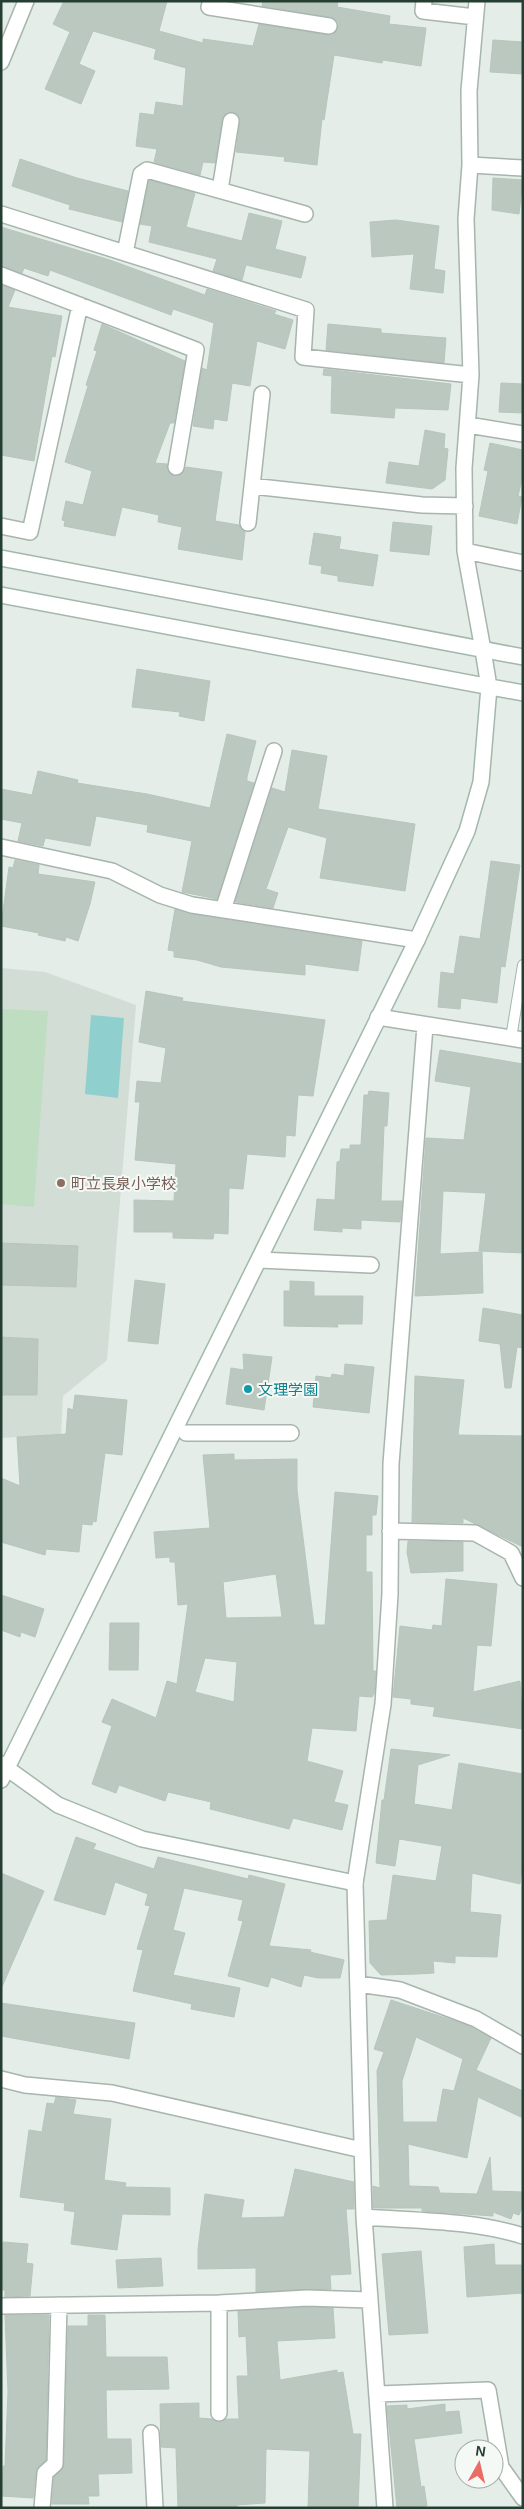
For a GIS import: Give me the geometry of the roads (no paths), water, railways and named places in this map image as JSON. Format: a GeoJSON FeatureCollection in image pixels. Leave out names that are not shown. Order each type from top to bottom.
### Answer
{"type":"FeatureCollection","features":[{"type":"Feature","properties":{"kind":"street"},"geometry":{"type":"LineString","coordinates":[[1,62],[26,1]]}},
{"type":"Feature","properties":{"kind":"street"},"geometry":{"type":"LineString","coordinates":[[211,1],[210,7],[329,26]]}},
{"type":"Feature","properties":{"kind":"street"},"geometry":{"type":"LineString","coordinates":[[424,1],[423,11],[475,18]]}},
{"type":"Feature","properties":{"kind":"street"},"geometry":{"type":"LineString","coordinates":[[355,1883],[142,1838],[58,1805],[3,1770],[417,940],[467,832],[481,782],[489,687],[465,551],[464,468],[471,375],[466,219],[470,165],[469,91],[477,1]]}},
{"type":"Feature","properties":{"kind":"street"},"geometry":{"type":"LineString","coordinates":[[220,190],[231,121]]}},
{"type":"Feature","properties":{"kind":"street"},"geometry":{"type":"LineString","coordinates":[[470,165],[523,168]]}},
{"type":"Feature","properties":{"kind":"street"},"geometry":{"type":"LineString","coordinates":[[125,253],[141,174],[147,170],[305,214]]}},
{"type":"Feature","properties":{"kind":"street"},"geometry":{"type":"LineString","coordinates":[[1,214],[306,310],[303,356],[471,375]]}},
{"type":"Feature","properties":{"kind":"street"},"geometry":{"type":"LineString","coordinates":[[1,275],[196,350],[176,467]]}},
{"type":"Feature","properties":{"kind":"street"},"geometry":{"type":"LineString","coordinates":[[1,526],[30,532],[80,305]]}},
{"type":"Feature","properties":{"kind":"street"},"geometry":{"type":"LineString","coordinates":[[248,523],[262,394]]}},
{"type":"Feature","properties":{"kind":"street"},"geometry":{"type":"LineString","coordinates":[[468,426],[523,434]]}},
{"type":"Feature","properties":{"kind":"street"},"geometry":{"type":"LineString","coordinates":[[252,486],[422,505],[465,506]]}},
{"type":"Feature","properties":{"kind":"street"},"geometry":{"type":"LineString","coordinates":[[465,551],[523,563]]}},
{"type":"Feature","properties":{"kind":"street"},"geometry":{"type":"LineString","coordinates":[[1,558],[523,657]]}},
{"type":"Feature","properties":{"kind":"street"},"geometry":{"type":"LineString","coordinates":[[1,595],[523,693]]}},
{"type":"Feature","properties":{"kind":"street"},"geometry":{"type":"LineString","coordinates":[[223,910],[274,751]]}},
{"type":"Feature","properties":{"kind":"street"},"geometry":{"type":"LineString","coordinates":[[1,847],[112,871],[160,895],[192,905],[417,940]]}},
{"type":"Feature","properties":{"kind":"street"},"geometry":{"type":"LineString","coordinates":[[378,1017],[425,1026],[517,1039]]}},
{"type":"Feature","properties":{"kind":"street"},"geometry":{"type":"LineString","coordinates":[[385,2508],[364,2217],[355,1883],[383,1704],[390,1594],[390,1464],[425,1026]]}},
{"type":"Feature","properties":{"kind":"street"},"geometry":{"type":"LineString","coordinates":[[259,1260],[371,1265]]}},
{"type":"Feature","properties":{"kind":"street"},"geometry":{"type":"LineString","coordinates":[[186,1433],[291,1433]]}},
{"type":"Feature","properties":{"kind":"street"},"geometry":{"type":"LineString","coordinates":[[390,1531],[475,1533],[511,1553],[523,1578]]}},
{"type":"Feature","properties":{"kind":"street"},"geometry":{"type":"LineString","coordinates":[[358,1984],[409,1994],[476,2019],[523,2046]]}},
{"type":"Feature","properties":{"kind":"street"},"geometry":{"type":"LineString","coordinates":[[1,2079],[25,2085],[112,2093],[362,2150]]}},
{"type":"Feature","properties":{"kind":"street"},"geometry":{"type":"LineString","coordinates":[[364,2217],[479,2225],[498,2228],[523,2236]]}},
{"type":"Feature","properties":{"kind":"street"},"geometry":{"type":"LineString","coordinates":[[1,2306],[218,2303],[306,2298],[369,2300]]}},
{"type":"Feature","properties":{"kind":"street"},"geometry":{"type":"LineString","coordinates":[[218,2303],[219,2413]]}},
{"type":"Feature","properties":{"kind":"street"},"geometry":{"type":"LineString","coordinates":[[42,2508],[45,2474],[55,2464],[59,2304]]}},
{"type":"Feature","properties":{"kind":"street"},"geometry":{"type":"LineString","coordinates":[[378,2394],[488,2390],[501,2467],[523,2498]]}},
{"type":"Feature","properties":{"kind":"street"},"geometry":{"type":"LineString","coordinates":[[151,2433],[155,2508]]}},
{"type":"Feature","properties":{"kind":"lane"},"geometry":{"type":"LineString","coordinates":[[517,1039],[523,965]]}},
{"type":"Feature","properties":{"kind":"water"},"geometry":{"type":"Polygon","coordinates":[[[91,1015],[124,1018],[118,1098],[85,1094],[91,1015]]]}},
{"type":"Feature","properties":{"kind":"place","name":"町立長泉小学校"},"geometry":{"type":"Point","coordinates":[61,1183]}},
{"type":"Feature","properties":{"kind":"place","name":"文理学園"},"geometry":{"type":"Point","coordinates":[248,1389]}}]}
